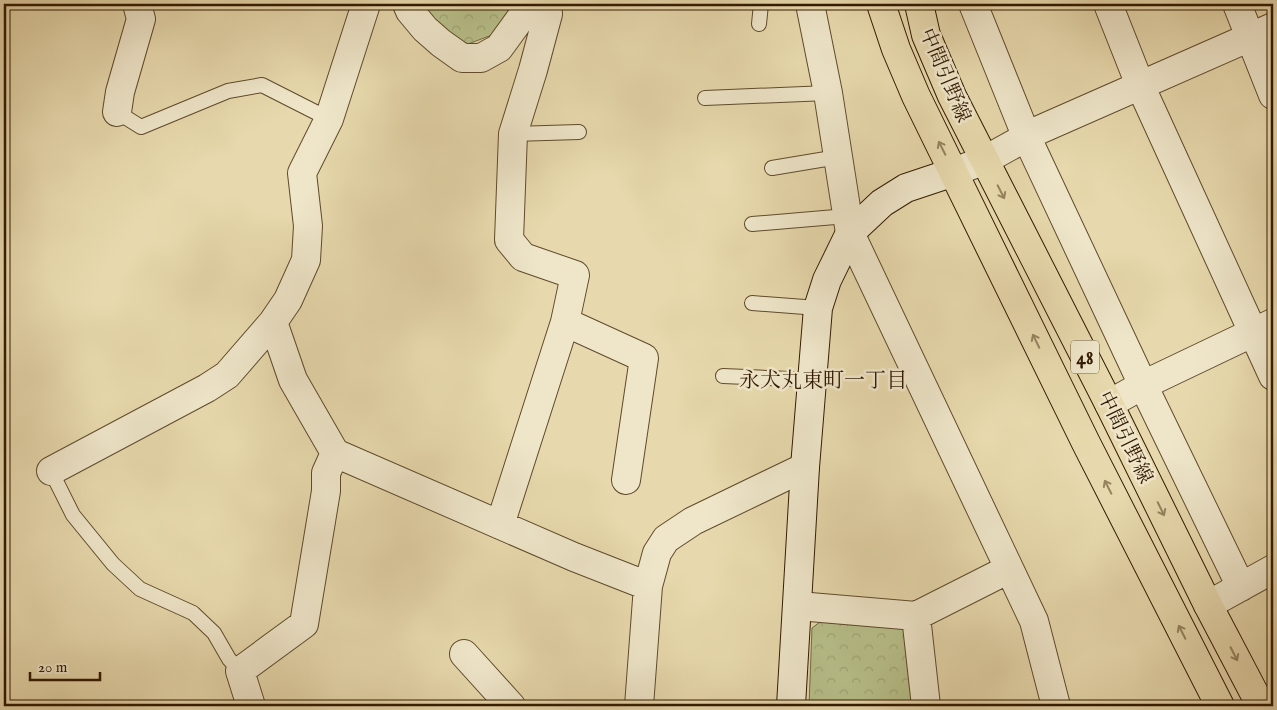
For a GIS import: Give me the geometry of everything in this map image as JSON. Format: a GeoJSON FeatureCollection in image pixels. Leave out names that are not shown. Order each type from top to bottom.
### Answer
{"type":"FeatureCollection","features":[{"type":"Feature","properties":{"kind":"main road","name":"中間引野線"},"geometry":{"type":"LineString","coordinates":[[881,4],[896,49],[913,89],[1086,443],[1220,706]]}},
{"type":"Feature","properties":{"kind":"main road","name":"中間引野線"},"geometry":{"type":"LineString","coordinates":[[919,4],[926,35],[948,87],[1109,404],[1208,605],[1261,701]]}},
{"type":"Feature","properties":{"kind":"street"},"geometry":{"type":"LineString","coordinates":[[51,471],[208,388],[227,375],[273,322],[288,300],[306,260],[308,226],[302,173],[329,119],[366,4]]}},
{"type":"Feature","properties":{"kind":"street"},"geometry":{"type":"LineString","coordinates":[[407,4],[410,11],[425,29],[441,43],[462,58],[482,58],[499,48],[531,4]]}},
{"type":"Feature","properties":{"kind":"street"},"geometry":{"type":"LineString","coordinates":[[500,525],[564,322],[575,275],[523,257],[509,240],[513,134],[548,14],[547,4]]}},
{"type":"Feature","properties":{"kind":"street"},"geometry":{"type":"LineString","coordinates":[[810,4],[828,93],[848,224],[1034,621],[1056,706]]}},
{"type":"Feature","properties":{"kind":"street"},"geometry":{"type":"LineString","coordinates":[[973,4],[1027,138],[1143,385],[1241,587]]}},
{"type":"Feature","properties":{"kind":"street"},"geometry":{"type":"LineString","coordinates":[[1108,4],[1140,85],[1264,327],[1273,376]]}},
{"type":"Feature","properties":{"kind":"street"},"geometry":{"type":"LineString","coordinates":[[1237,4],[1262,32],[1273,95]]}},
{"type":"Feature","properties":{"kind":"street"},"geometry":{"type":"LineString","coordinates":[[117,112],[120,92],[145,9]]}},
{"type":"Feature","properties":{"kind":"street"},"geometry":{"type":"LineString","coordinates":[[791,706],[805,467],[818,308],[848,224],[906,188],[985,160],[1039,130],[1262,32]]}},
{"type":"Feature","properties":{"kind":"street"},"geometry":{"type":"LineString","coordinates":[[273,322],[293,380],[335,453],[574,557],[648,586]]}},
{"type":"Feature","properties":{"kind":"street"},"geometry":{"type":"LineString","coordinates":[[564,322],[644,358],[626,480]]}},
{"type":"Feature","properties":{"kind":"street"},"geometry":{"type":"LineString","coordinates":[[1109,404],[1143,385],[1264,327]]}},
{"type":"Feature","properties":{"kind":"street"},"geometry":{"type":"LineString","coordinates":[[251,706],[240,672],[304,624],[326,491],[326,472],[335,453]]}},
{"type":"Feature","properties":{"kind":"street"},"geometry":{"type":"LineString","coordinates":[[639,706],[648,586],[657,553],[666,539],[693,521],[805,467]]}},
{"type":"Feature","properties":{"kind":"street"},"geometry":{"type":"LineString","coordinates":[[798,606],[916,616],[1009,569]]}},
{"type":"Feature","properties":{"kind":"street"},"geometry":{"type":"LineString","coordinates":[[1208,605],[1273,569]]}},
{"type":"Feature","properties":{"kind":"street"},"geometry":{"type":"LineString","coordinates":[[916,616],[926,706]]}},
{"type":"Feature","properties":{"kind":"street"},"geometry":{"type":"LineString","coordinates":[[464,654],[511,706]]}},
{"type":"Feature","properties":{"kind":"lane"},"geometry":{"type":"LineString","coordinates":[[759,24],[761,4]]}},
{"type":"Feature","properties":{"kind":"lane"},"geometry":{"type":"LineString","coordinates":[[117,112],[141,127],[228,91],[262,85],[329,119]]}},
{"type":"Feature","properties":{"kind":"lane"},"geometry":{"type":"LineString","coordinates":[[705,98],[828,93]]}},
{"type":"Feature","properties":{"kind":"lane"},"geometry":{"type":"LineString","coordinates":[[513,134],[579,132]]}},
{"type":"Feature","properties":{"kind":"lane"},"geometry":{"type":"LineString","coordinates":[[772,168],[838,157]]}},
{"type":"Feature","properties":{"kind":"lane"},"geometry":{"type":"LineString","coordinates":[[752,224],[848,224]]}},
{"type":"Feature","properties":{"kind":"lane"},"geometry":{"type":"LineString","coordinates":[[752,303],[818,308]]}},
{"type":"Feature","properties":{"kind":"lane"},"geometry":{"type":"LineString","coordinates":[[723,376],[812,380]]}},
{"type":"Feature","properties":{"kind":"lane"},"geometry":{"type":"LineString","coordinates":[[51,471],[73,515],[113,564],[140,589],[193,613],[214,633],[229,660],[240,672]]}},
{"type":"Feature","properties":{"kind":"green space"},"geometry":{"type":"Polygon","coordinates":[[[422,4],[515,4],[492,35],[468,44],[436,23],[422,4]]]}},
{"type":"Feature","properties":{"kind":"green space"},"geometry":{"type":"Polygon","coordinates":[[[820,622],[902,629],[911,636],[916,706],[809,706],[812,628],[820,622]]]}},
{"type":"Feature","properties":{"kind":"district","name":"永犬丸東町一丁目"},"geometry":{"type":"Point","coordinates":[823,380]}}]}
